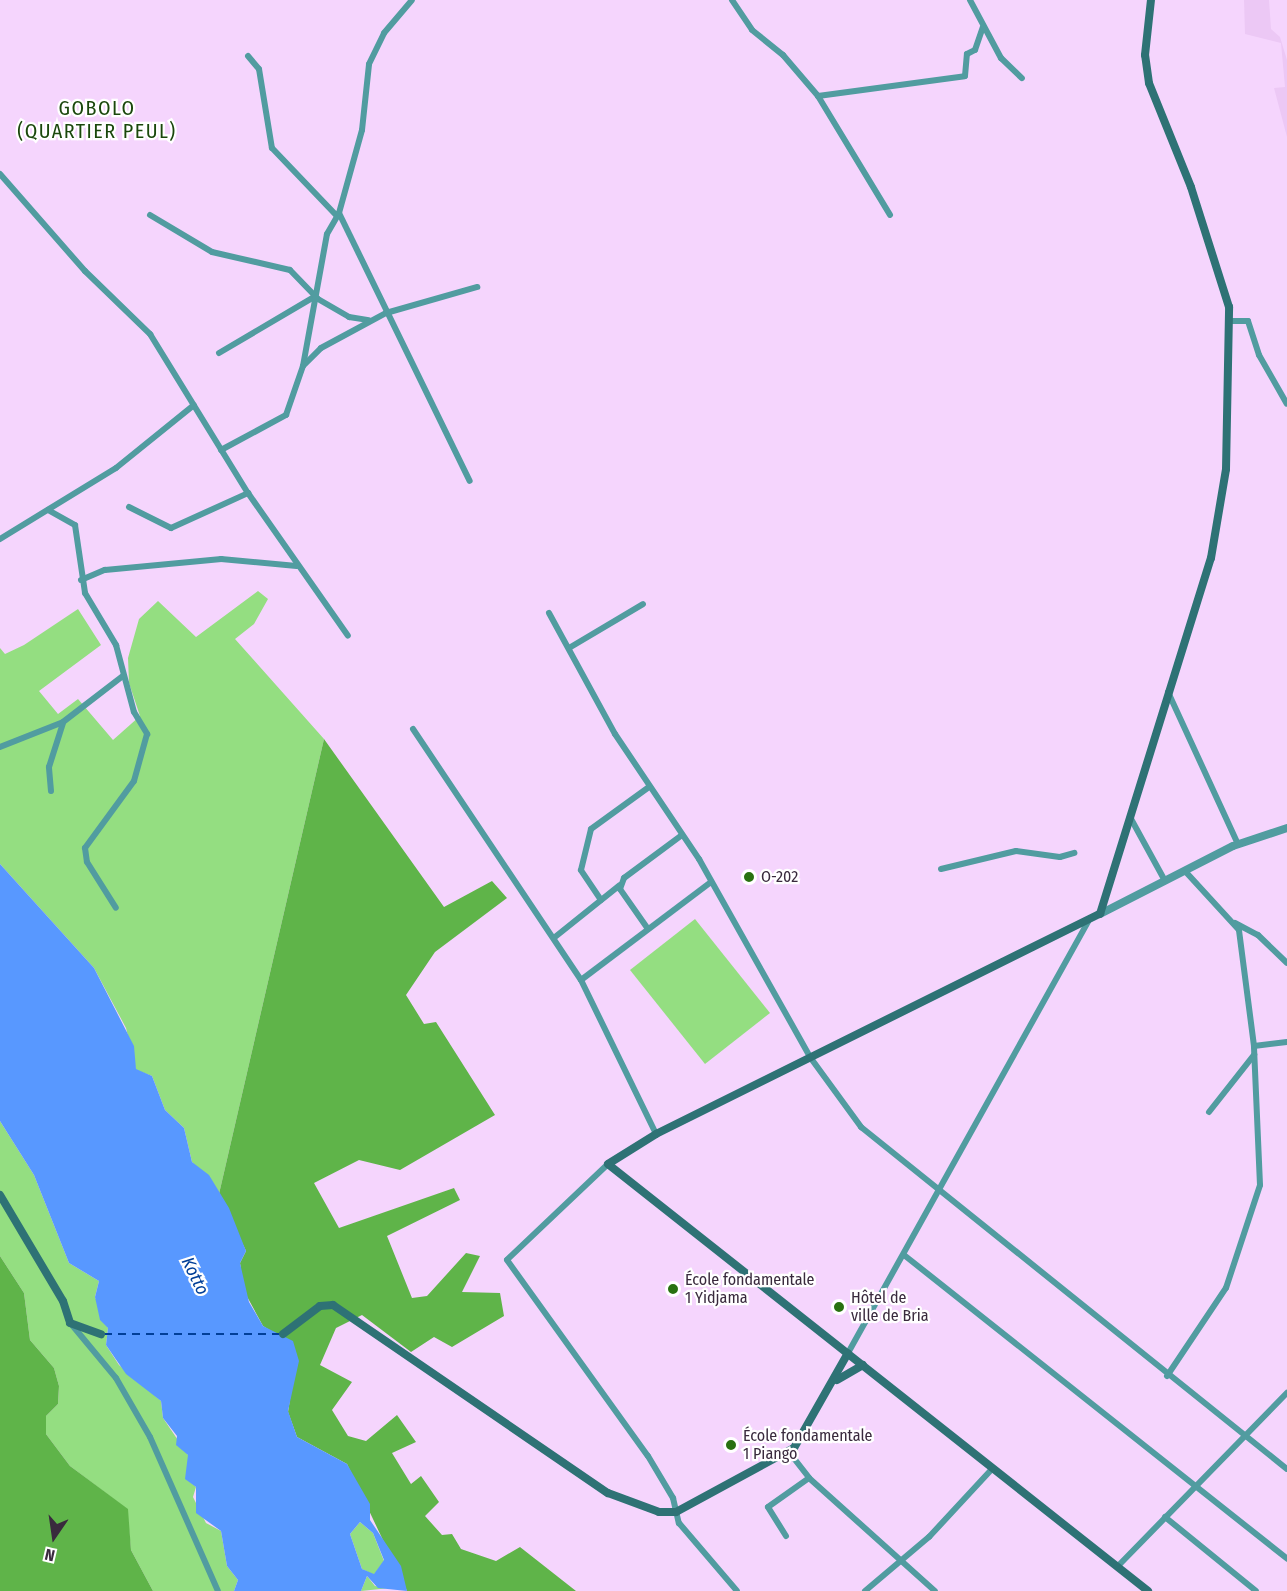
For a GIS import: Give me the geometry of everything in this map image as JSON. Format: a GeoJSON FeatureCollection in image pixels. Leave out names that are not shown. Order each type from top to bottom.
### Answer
{"type":"FeatureCollection","features":[{"type":"Feature","properties":{"kind":"main road"},"geometry":{"type":"LineString","coordinates":[[1148,1591],[608,1164],[656,1134],[1100,914],[1222,506],[1231,321],[1211,242],[1149,83],[1145,55],[1151,0]]}},
{"type":"Feature","properties":{"kind":"main road"},"geometry":{"type":"LineString","coordinates":[[0,1195],[63,1301],[72,1325],[101,1334]]}},
{"type":"Feature","properties":{"kind":"main road"},"geometry":{"type":"LineString","coordinates":[[283,1334],[320,1306],[333,1305],[608,1493],[651,1510],[676,1512],[789,1452],[836,1380],[848,1353]]}},
{"type":"Feature","properties":{"kind":"main road"},"geometry":{"type":"LineString","coordinates":[[836,1380],[863,1365]]}},
{"type":"Feature","properties":{"kind":"street"},"geometry":{"type":"LineString","coordinates":[[221,450],[286,415],[303,366],[327,234],[338,214],[363,126],[369,64],[384,33],[412,0]]}},
{"type":"Feature","properties":{"kind":"street"},"geometry":{"type":"LineString","coordinates":[[732,0],[752,30],[783,55],[818,96],[890,215]]}},
{"type":"Feature","properties":{"kind":"street"},"geometry":{"type":"LineString","coordinates":[[970,0],[982,27],[1001,58],[1022,78]]}},
{"type":"Feature","properties":{"kind":"street"},"geometry":{"type":"LineString","coordinates":[[818,96],[965,76],[967,54],[975,50],[982,27]]}},
{"type":"Feature","properties":{"kind":"street"},"geometry":{"type":"LineString","coordinates":[[248,56],[259,69],[272,148],[338,214],[470,481]]}},
{"type":"Feature","properties":{"kind":"street"},"geometry":{"type":"LineString","coordinates":[[0,174],[85,271],[150,334],[248,493],[348,636]]}},
{"type":"Feature","properties":{"kind":"street"},"geometry":{"type":"LineString","coordinates":[[150,215],[212,252],[290,270],[316,298],[349,318],[369,320]]}},
{"type":"Feature","properties":{"kind":"street"},"geometry":{"type":"LineString","coordinates":[[303,366],[321,348],[369,320],[477,287]]}},
{"type":"Feature","properties":{"kind":"street"},"geometry":{"type":"LineString","coordinates":[[219,352],[316,298]]}},
{"type":"Feature","properties":{"kind":"street"},"geometry":{"type":"LineString","coordinates":[[1231,321],[1238,316],[1248,321],[1259,355],[1287,404]]}},
{"type":"Feature","properties":{"kind":"street"},"geometry":{"type":"LineString","coordinates":[[0,539],[116,468],[194,405]]}},
{"type":"Feature","properties":{"kind":"street"},"geometry":{"type":"LineString","coordinates":[[129,507],[171,528],[248,493]]}},
{"type":"Feature","properties":{"kind":"street"},"geometry":{"type":"LineString","coordinates":[[48,510],[75,525],[81,580],[116,645],[123,676],[148,740],[134,781],[85,856],[116,908]]}},
{"type":"Feature","properties":{"kind":"street"},"geometry":{"type":"LineString","coordinates":[[81,580],[105,570],[221,559],[297,566]]}},
{"type":"Feature","properties":{"kind":"street"},"geometry":{"type":"LineString","coordinates":[[569,648],[643,604]]}},
{"type":"Feature","properties":{"kind":"street"},"geometry":{"type":"LineString","coordinates":[[549,613],[649,787],[711,882],[810,1057],[861,1127],[939,1195],[1287,1469]]}},
{"type":"Feature","properties":{"kind":"street"},"geometry":{"type":"LineString","coordinates":[[0,747],[63,722],[123,676]]}},
{"type":"Feature","properties":{"kind":"street"},"geometry":{"type":"LineString","coordinates":[[1168,692],[1238,844]]}},
{"type":"Feature","properties":{"kind":"street"},"geometry":{"type":"LineString","coordinates":[[51,791],[49,767],[63,722]]}},
{"type":"Feature","properties":{"kind":"street"},"geometry":{"type":"LineString","coordinates":[[413,729],[555,937],[581,980],[656,1134]]}},
{"type":"Feature","properties":{"kind":"street"},"geometry":{"type":"LineString","coordinates":[[601,900],[581,870],[591,829],[649,787]]}},
{"type":"Feature","properties":{"kind":"street"},"geometry":{"type":"LineString","coordinates":[[1130,817],[1165,881]]}},
{"type":"Feature","properties":{"kind":"street"},"geometry":{"type":"LineString","coordinates":[[1100,914],[1238,844],[1287,828]]}},
{"type":"Feature","properties":{"kind":"street"},"geometry":{"type":"LineString","coordinates":[[555,937],[682,835]]}},
{"type":"Feature","properties":{"kind":"street"},"geometry":{"type":"LineString","coordinates":[[941,869],[1004,852],[1060,857],[1074,853]]}},
{"type":"Feature","properties":{"kind":"street"},"geometry":{"type":"LineString","coordinates":[[1185,871],[1234,923],[1258,934],[1287,963]]}},
{"type":"Feature","properties":{"kind":"street"},"geometry":{"type":"LineString","coordinates":[[581,980],[711,882]]}},
{"type":"Feature","properties":{"kind":"street"},"geometry":{"type":"LineString","coordinates":[[622,883],[620,889],[648,929]]}},
{"type":"Feature","properties":{"kind":"street"},"geometry":{"type":"LineString","coordinates":[[848,1353],[939,1195],[1088,921]]}},
{"type":"Feature","properties":{"kind":"street"},"geometry":{"type":"LineString","coordinates":[[1167,1376],[1226,1288],[1257,1204],[1254,1046],[1234,923]]}},
{"type":"Feature","properties":{"kind":"street"},"geometry":{"type":"LineString","coordinates":[[1254,1046],[1287,1042]]}},
{"type":"Feature","properties":{"kind":"street"},"geometry":{"type":"LineString","coordinates":[[1209,1112],[1254,1055]]}},
{"type":"Feature","properties":{"kind":"street"},"geometry":{"type":"LineString","coordinates":[[608,1164],[506,1258],[642,1446],[676,1512],[737,1591]]}},
{"type":"Feature","properties":{"kind":"street"},"geometry":{"type":"LineString","coordinates":[[904,1256],[1192,1487],[1287,1559]]}},
{"type":"Feature","properties":{"kind":"street"},"geometry":{"type":"LineString","coordinates":[[72,1325],[116,1378],[150,1437],[218,1591]]}},
{"type":"Feature","properties":{"kind":"street"},"geometry":{"type":"LineString","coordinates":[[1118,1566],[1192,1487],[1287,1393]]}},
{"type":"Feature","properties":{"kind":"street"},"geometry":{"type":"LineString","coordinates":[[789,1452],[808,1478],[896,1560],[935,1591]]}},
{"type":"Feature","properties":{"kind":"street"},"geometry":{"type":"LineString","coordinates":[[865,1591],[896,1560],[929,1537],[992,1469]]}},
{"type":"Feature","properties":{"kind":"street"},"geometry":{"type":"LineString","coordinates":[[786,1536],[768,1507],[808,1478]]}},
{"type":"Feature","properties":{"kind":"street"},"geometry":{"type":"LineString","coordinates":[[1165,1517],[1256,1591]]}},
{"type":"Feature","properties":{"kind":"shaded area"},"geometry":{"type":"Polygon","coordinates":[[[1244,0],[1269,0],[1271,29],[1280,37],[1287,60],[1287,137],[1274,88],[1285,87],[1281,43],[1245,34],[1244,0]]]}},
{"type":"Feature","properties":{"kind":"green space"},"geometry":{"type":"Polygon","coordinates":[[[258,591],[268,599],[254,624],[235,639],[324,739],[219,1194],[192,1162],[184,1128],[165,1110],[152,1076],[136,1070],[126,1028],[94,968],[0,864],[0,648],[5,654],[24,645],[78,609],[101,645],[39,691],[58,714],[78,699],[113,740],[140,716],[129,683],[128,658],[139,619],[158,601],[196,637],[258,591]]]}},
{"type":"Feature","properties":{"kind":"green space"},"geometry":{"type":"Polygon","coordinates":[[[324,739],[444,907],[492,881],[507,898],[435,952],[406,995],[424,1024],[436,1022],[495,1115],[400,1170],[359,1160],[314,1183],[339,1228],[454,1188],[460,1200],[387,1236],[412,1298],[427,1296],[466,1253],[480,1256],[462,1292],[500,1293],[504,1316],[452,1347],[434,1337],[411,1352],[362,1315],[336,1328],[320,1365],[352,1382],[332,1410],[348,1436],[366,1441],[397,1415],[416,1442],[392,1453],[411,1484],[421,1476],[439,1502],[425,1516],[442,1535],[452,1534],[461,1549],[496,1561],[520,1547],[576,1591],[407,1591],[347,1464],[297,1437],[288,1412],[295,1367],[282,1338],[263,1326],[244,1291],[240,1263],[246,1251],[219,1194],[324,739]]]}},
{"type":"Feature","properties":{"kind":"green space"},"geometry":{"type":"Polygon","coordinates":[[[695,919],[770,1013],[705,1064],[630,970],[695,919]]]}},
{"type":"Feature","properties":{"kind":"green space"},"geometry":{"type":"Polygon","coordinates":[[[0,1121],[34,1175],[69,1263],[99,1281],[95,1297],[108,1328],[106,1345],[119,1365],[161,1401],[163,1418],[188,1455],[189,1481],[196,1487],[193,1497],[206,1523],[221,1531],[227,1566],[238,1580],[234,1591],[153,1591],[131,1550],[127,1509],[70,1466],[46,1434],[46,1416],[58,1404],[59,1386],[54,1368],[30,1340],[24,1293],[0,1256],[0,1121]]]}},
{"type":"Feature","properties":{"kind":"green space"},"geometry":{"type":"Polygon","coordinates":[[[0,1256],[24,1293],[30,1340],[54,1368],[59,1386],[58,1404],[46,1416],[46,1434],[70,1466],[128,1509],[131,1550],[153,1591],[0,1591],[0,1256]]]}},
{"type":"Feature","properties":{"kind":"green space"},"geometry":{"type":"Polygon","coordinates":[[[360,1522],[373,1533],[384,1561],[374,1575],[362,1569],[350,1534],[360,1522]]]}},
{"type":"Feature","properties":{"kind":"green space"},"geometry":{"type":"Polygon","coordinates":[[[367,1576],[375,1586],[390,1588],[361,1591],[367,1576]]]}},
{"type":"Feature","properties":{"kind":"water","name":"Kotto"},"geometry":{"type":"Polygon","coordinates":[[[0,864],[94,968],[134,1046],[136,1069],[152,1076],[165,1110],[184,1128],[192,1162],[209,1175],[229,1208],[246,1251],[240,1263],[249,1302],[263,1326],[293,1341],[299,1361],[288,1411],[297,1437],[347,1464],[370,1504],[370,1520],[401,1566],[407,1591],[378,1588],[367,1576],[361,1591],[234,1591],[238,1580],[227,1566],[221,1531],[196,1513],[196,1487],[185,1479],[188,1455],[176,1445],[177,1436],[163,1418],[161,1401],[126,1374],[106,1345],[108,1328],[100,1320],[95,1297],[99,1281],[69,1263],[34,1175],[0,1121],[0,864]],[[360,1522],[350,1534],[362,1569],[374,1574],[384,1560],[373,1533],[360,1522]]]}},
{"type":"Feature","properties":{"kind":"ferry route"},"geometry":{"type":"LineString","coordinates":[[104,1334],[279,1334]]}},
{"type":"Feature","properties":{"kind":"place","name":"O-202"},"geometry":{"type":"Point","coordinates":[749,877]}},
{"type":"Feature","properties":{"kind":"place","name":"École fondamentale 1 Yidjama"},"geometry":{"type":"Point","coordinates":[673,1289]}},
{"type":"Feature","properties":{"kind":"place","name":"Hôtel de ville de Bria"},"geometry":{"type":"Point","coordinates":[839,1307]}},
{"type":"Feature","properties":{"kind":"place","name":"École fondamentale 1 Piango"},"geometry":{"type":"Point","coordinates":[731,1445]}},
{"type":"Feature","properties":{"kind":"district","name":"GOBOLO (QUARTIER PEUL)"},"geometry":{"type":"Point","coordinates":[97,120]}}]}
